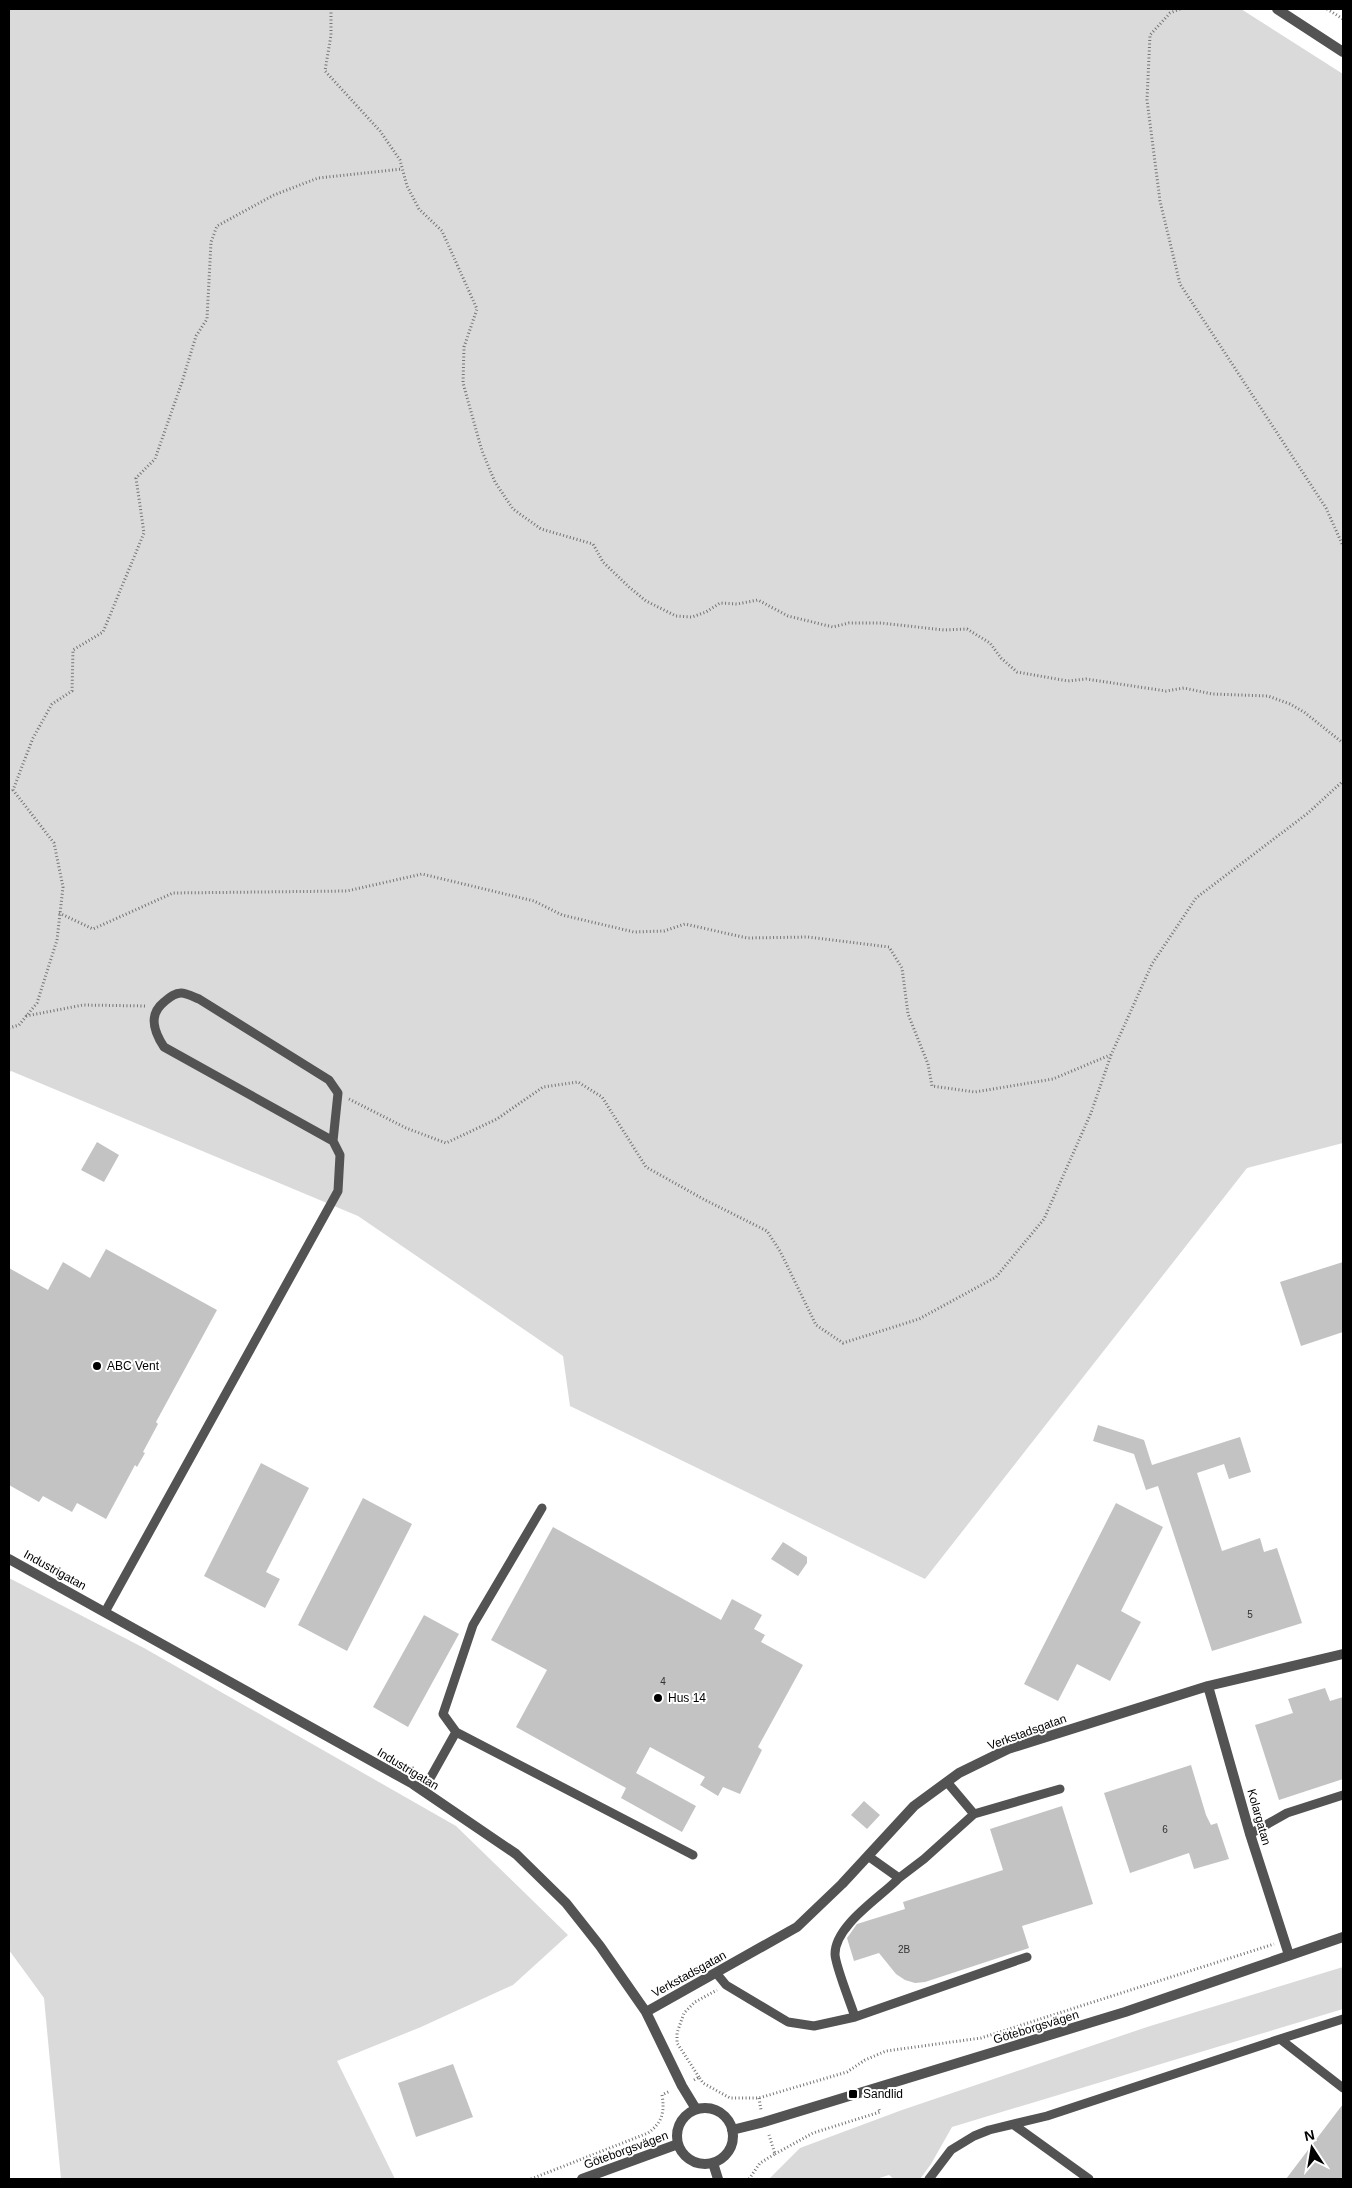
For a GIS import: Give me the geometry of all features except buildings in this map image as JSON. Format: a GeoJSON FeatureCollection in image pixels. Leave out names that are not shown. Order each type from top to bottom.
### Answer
{"type":"FeatureCollection","features":[{"type":"Feature","properties":{"kind":"street"},"geometry":{"type":"LineString","coordinates":[[1277,9],[1343,52]]}},
{"type":"Feature","properties":{"kind":"street","name":"Industrigatan"},"geometry":{"type":"LineString","coordinates":[[9,1559],[423,1791],[516,1854],[566,1903],[600,1946],[646,2012],[682,2086],[696,2109]]}},
{"type":"Feature","properties":{"kind":"street","name":"Verkstadsgatan"},"geometry":{"type":"LineString","coordinates":[[646,2012],[717,1974],[797,1927],[868,1856],[914,1806],[959,1773],[1008,1749],[1208,1686],[1343,1654]]}},
{"type":"Feature","properties":{"kind":"street","name":"Kolargatan"},"geometry":{"type":"LineString","coordinates":[[1208,1686],[1250,1834],[1289,1955]]}},
{"type":"Feature","properties":{"kind":"street","name":"Göteborgsvägen"},"geometry":{"type":"LineString","coordinates":[[732,2130],[764,2122],[1125,2012],[1343,1937]]}},
{"type":"Feature","properties":{"kind":"street"},"geometry":{"type":"LineString","coordinates":[[705,2108],[719,2111],[729,2121],[732,2130],[733,2140],[729,2150],[722,2158],[713,2163],[702,2164],[692,2161],[684,2154],[678,2144],[677,2134],[680,2123],[686,2115],[696,2109],[705,2108]]}},
{"type":"Feature","properties":{"kind":"street","name":"Göteborgsvägen"},"geometry":{"type":"LineString","coordinates":[[582,2179],[678,2144]]}},
{"type":"Feature","properties":{"kind":"street"},"geometry":{"type":"LineString","coordinates":[[713,2163],[718,2179]]}},
{"type":"Feature","properties":{"kind":"lane"},"geometry":{"type":"LineString","coordinates":[[105,1612],[338,1191],[340,1155],[334,1141],[338,1094],[329,1080],[200,999],[182,993],[171,996],[159,1006],[153,1019],[156,1035],[164,1047],[334,1141]]}},
{"type":"Feature","properties":{"kind":"lane"},"geometry":{"type":"LineString","coordinates":[[542,1508],[474,1625],[443,1714],[456,1732],[693,1855]]}},
{"type":"Feature","properties":{"kind":"lane"},"geometry":{"type":"LineString","coordinates":[[423,1791],[456,1732]]}},
{"type":"Feature","properties":{"kind":"lane"},"geometry":{"type":"LineString","coordinates":[[947,1782],[974,1814]]}},
{"type":"Feature","properties":{"kind":"lane"},"geometry":{"type":"LineString","coordinates":[[855,2017],[835,1954],[838,1940],[847,1925],[974,1814],[1060,1789]]}},
{"type":"Feature","properties":{"kind":"lane"},"geometry":{"type":"LineString","coordinates":[[1250,1834],[1287,1813],[1343,1795]]}},
{"type":"Feature","properties":{"kind":"lane"},"geometry":{"type":"LineString","coordinates":[[868,1856],[899,1878]]}},
{"type":"Feature","properties":{"kind":"lane"},"geometry":{"type":"LineString","coordinates":[[717,1974],[726,1986],[788,2022],[814,2026],[855,2017],[1027,1957]]}},
{"type":"Feature","properties":{"kind":"lane"},"geometry":{"type":"LineString","coordinates":[[929,2179],[951,2150],[974,2136],[989,2130],[1014,2125],[1343,2019]]}},
{"type":"Feature","properties":{"kind":"lane"},"geometry":{"type":"LineString","coordinates":[[1280,2039],[1343,2088]]}},
{"type":"Feature","properties":{"kind":"lane"},"geometry":{"type":"LineString","coordinates":[[1014,2125],[1089,2179]]}},
{"type":"Feature","properties":{"kind":"path"},"geometry":{"type":"LineString","coordinates":[[331,9],[331,35],[325,71],[380,131],[400,160],[407,186],[420,209],[442,231],[477,309],[464,346],[463,383],[482,451],[495,482],[513,509],[541,529],[593,544],[603,562],[646,601],[676,616],[692,617],[706,612],[720,603],[737,604],[758,600],[788,616],[833,627],[849,623],[881,623],[944,630],[967,630],[990,643],[1001,658],[1017,672],[1068,681],[1086,679],[1166,691],[1184,688],[1212,694],[1268,696],[1290,704],[1304,712],[1343,744]]}},
{"type":"Feature","properties":{"kind":"path"},"geometry":{"type":"LineString","coordinates":[[1180,9],[1170,13],[1150,35],[1147,100],[1160,200],[1180,284],[1326,508],[1343,546]]}},
{"type":"Feature","properties":{"kind":"path"},"geometry":{"type":"LineString","coordinates":[[1327,9],[1343,19]]}},
{"type":"Feature","properties":{"kind":"path"},"geometry":{"type":"LineString","coordinates":[[9,1028],[19,1025],[36,1003],[57,940],[63,887],[54,843],[13,790],[33,738],[52,704],[72,691],[73,650],[103,632],[144,533],[136,478],[155,459],[196,336],[207,319],[211,242],[217,226],[274,195],[318,178],[402,169]]}},
{"type":"Feature","properties":{"kind":"path"},"geometry":{"type":"LineString","coordinates":[[338,1094],[406,1128],[446,1143],[497,1119],[543,1086],[578,1082],[602,1097],[646,1167],[705,1200],[767,1231],[780,1251],[816,1325],[843,1342],[919,1319],[996,1277],[1044,1219],[1091,1113],[1111,1055],[1152,964],[1196,898],[1308,813],[1343,780]]}},
{"type":"Feature","properties":{"kind":"path"},"geometry":{"type":"LineString","coordinates":[[59,913],[93,929],[173,893],[347,891],[422,874],[534,901],[562,916],[634,932],[664,932],[685,924],[747,938],[808,937],[889,947],[902,968],[908,1014],[928,1064],[932,1086],[975,1092],[1053,1079],[1111,1055]]}},
{"type":"Feature","properties":{"kind":"path"},"geometry":{"type":"LineString","coordinates":[[26,1016],[83,1005],[159,1006]]}},
{"type":"Feature","properties":{"kind":"path"},"geometry":{"type":"LineString","coordinates":[[726,1986],[695,2002],[684,2013],[677,2032],[677,2043],[704,2082],[730,2098],[759,2098],[847,2072],[865,2060],[886,2052],[981,2038],[1243,1952],[1284,1941]]}},
{"type":"Feature","properties":{"kind":"path"},"geometry":{"type":"LineString","coordinates":[[530,2179],[648,2133],[657,2126],[663,2113],[662,2095],[699,2077]]}},
{"type":"Feature","properties":{"kind":"path"},"geometry":{"type":"LineString","coordinates":[[759,2098],[764,2122],[775,2154]]}},
{"type":"Feature","properties":{"kind":"path"},"geometry":{"type":"LineString","coordinates":[[749,2179],[760,2163],[775,2154],[813,2133],[880,2112],[878,2107]]}},
{"type":"Feature","properties":{"kind":"shaded area"},"geometry":{"type":"Polygon","coordinates":[[[9,9],[1241,9],[1343,74],[1343,1143],[1247,1168],[925,1579],[570,1406],[563,1356],[358,1216],[11,1071],[9,1073],[9,9]]]}},
{"type":"Feature","properties":{"kind":"shaded area"},"geometry":{"type":"Polygon","coordinates":[[[9,1578],[144,1648],[456,1826],[568,1935],[513,1985],[421,2027],[337,2061],[395,2179],[61,2179],[44,1998],[9,1950],[9,1578]]]}},
{"type":"Feature","properties":{"kind":"shaded area"},"geometry":{"type":"Polygon","coordinates":[[[1343,1967],[1343,2009],[952,2127],[931,2164],[920,2179],[894,2179],[889,2175],[876,2179],[769,2179],[800,2148],[902,2110],[1147,2027],[1343,1967]]]}},
{"type":"Feature","properties":{"kind":"place","name":"ABC Vent"},"geometry":{"type":"Point","coordinates":[97,1366]}},
{"type":"Feature","properties":{"kind":"place","name":"Hus 14"},"geometry":{"type":"Point","coordinates":[658,1698]}},
{"type":"Feature","properties":{"kind":"place","name":"Sandlid"},"geometry":{"type":"Point","coordinates":[853,2094]}}]}
